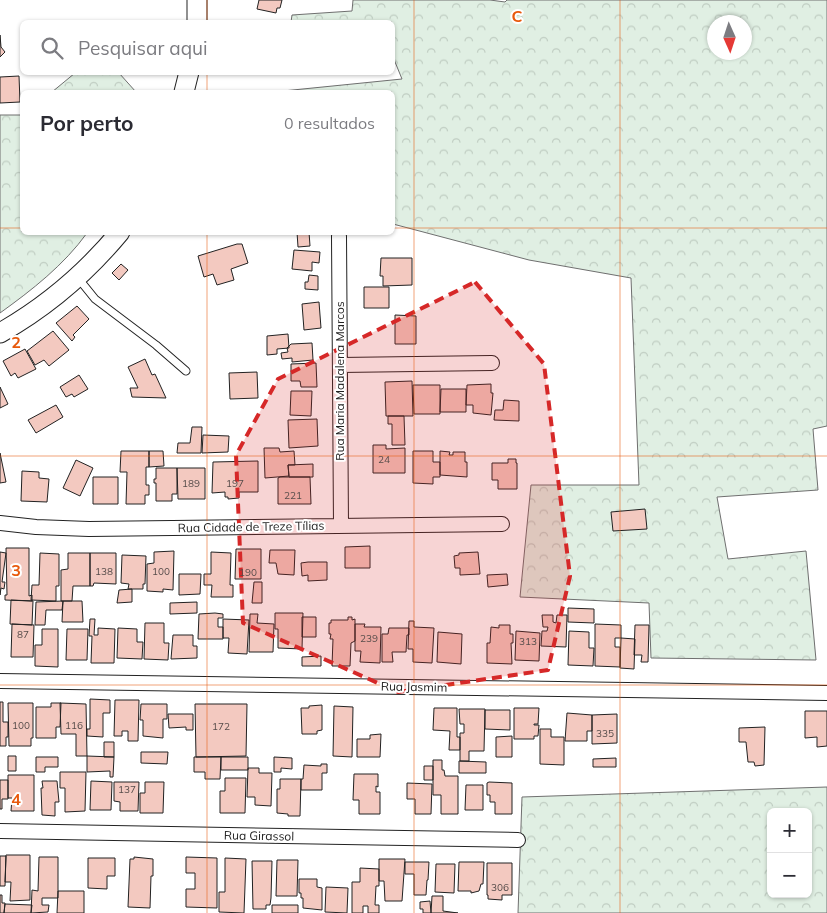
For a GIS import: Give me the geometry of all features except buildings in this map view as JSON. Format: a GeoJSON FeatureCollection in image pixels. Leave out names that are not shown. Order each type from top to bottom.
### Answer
{"type":"FeatureCollection","features":[{"type":"Feature","properties":{"kind":"main road"},"geometry":{"type":"LineString","coordinates":[[197,0],[197,20]]}},
{"type":"Feature","properties":{"kind":"main road"},"geometry":{"type":"LineString","coordinates":[[184,90],[188,75]]}},
{"type":"Feature","properties":{"kind":"main road"},"geometry":{"type":"LineString","coordinates":[[0,333],[37,310],[77,278],[99,258],[118,235]]}},
{"type":"Feature","properties":{"kind":"street","name":"Rua Maria Madalena Marcos"},"geometry":{"type":"LineString","coordinates":[[340,236],[341,526]]}},
{"type":"Feature","properties":{"kind":"street"},"geometry":{"type":"LineString","coordinates":[[340,365],[492,363]]}},
{"type":"Feature","properties":{"kind":"street","name":"Rua Cidade de Treze Tílias"},"geometry":{"type":"LineString","coordinates":[[0,523],[36,527],[89,529],[502,524]]}},
{"type":"Feature","properties":{"kind":"street","name":"Rua Jasmim"},"geometry":{"type":"LineString","coordinates":[[0,681],[827,694]]}},
{"type":"Feature","properties":{"kind":"street","name":"Rua Girassol"},"geometry":{"type":"LineString","coordinates":[[0,831],[518,840]]}},
{"type":"Feature","properties":{"kind":"lane"},"geometry":{"type":"LineString","coordinates":[[77,278],[95,298],[186,371]]}},
{"type":"Feature","properties":{"kind":"highlighted area"},"geometry":{"type":"Polygon","coordinates":[[[475,282],[544,364],[570,576],[548,670],[398,692],[243,623],[236,455],[278,379],[475,282]]]}},
{"type":"Feature","properties":{"kind":"green space"},"geometry":{"type":"Polygon","coordinates":[[[353,0],[490,0],[505,2],[507,0],[827,0],[827,426],[813,429],[818,490],[717,497],[728,559],[806,551],[816,660],[651,658],[649,603],[520,597],[531,485],[639,485],[631,278],[529,260],[395,225],[395,90],[293,90],[402,79],[395,62],[395,20],[291,20],[292,15],[352,11],[353,0]]]}},
{"type":"Feature","properties":{"kind":"green space"},"geometry":{"type":"Polygon","coordinates":[[[73,75],[121,75],[134,90],[54,90],[73,75]]]}},
{"type":"Feature","properties":{"kind":"green space"},"geometry":{"type":"Polygon","coordinates":[[[0,115],[20,115],[20,235],[86,235],[68,256],[47,276],[0,313],[0,115]]]}},
{"type":"Feature","properties":{"kind":"green space"},"geometry":{"type":"Polygon","coordinates":[[[827,787],[827,913],[518,913],[522,797],[827,787]]]}}]}
